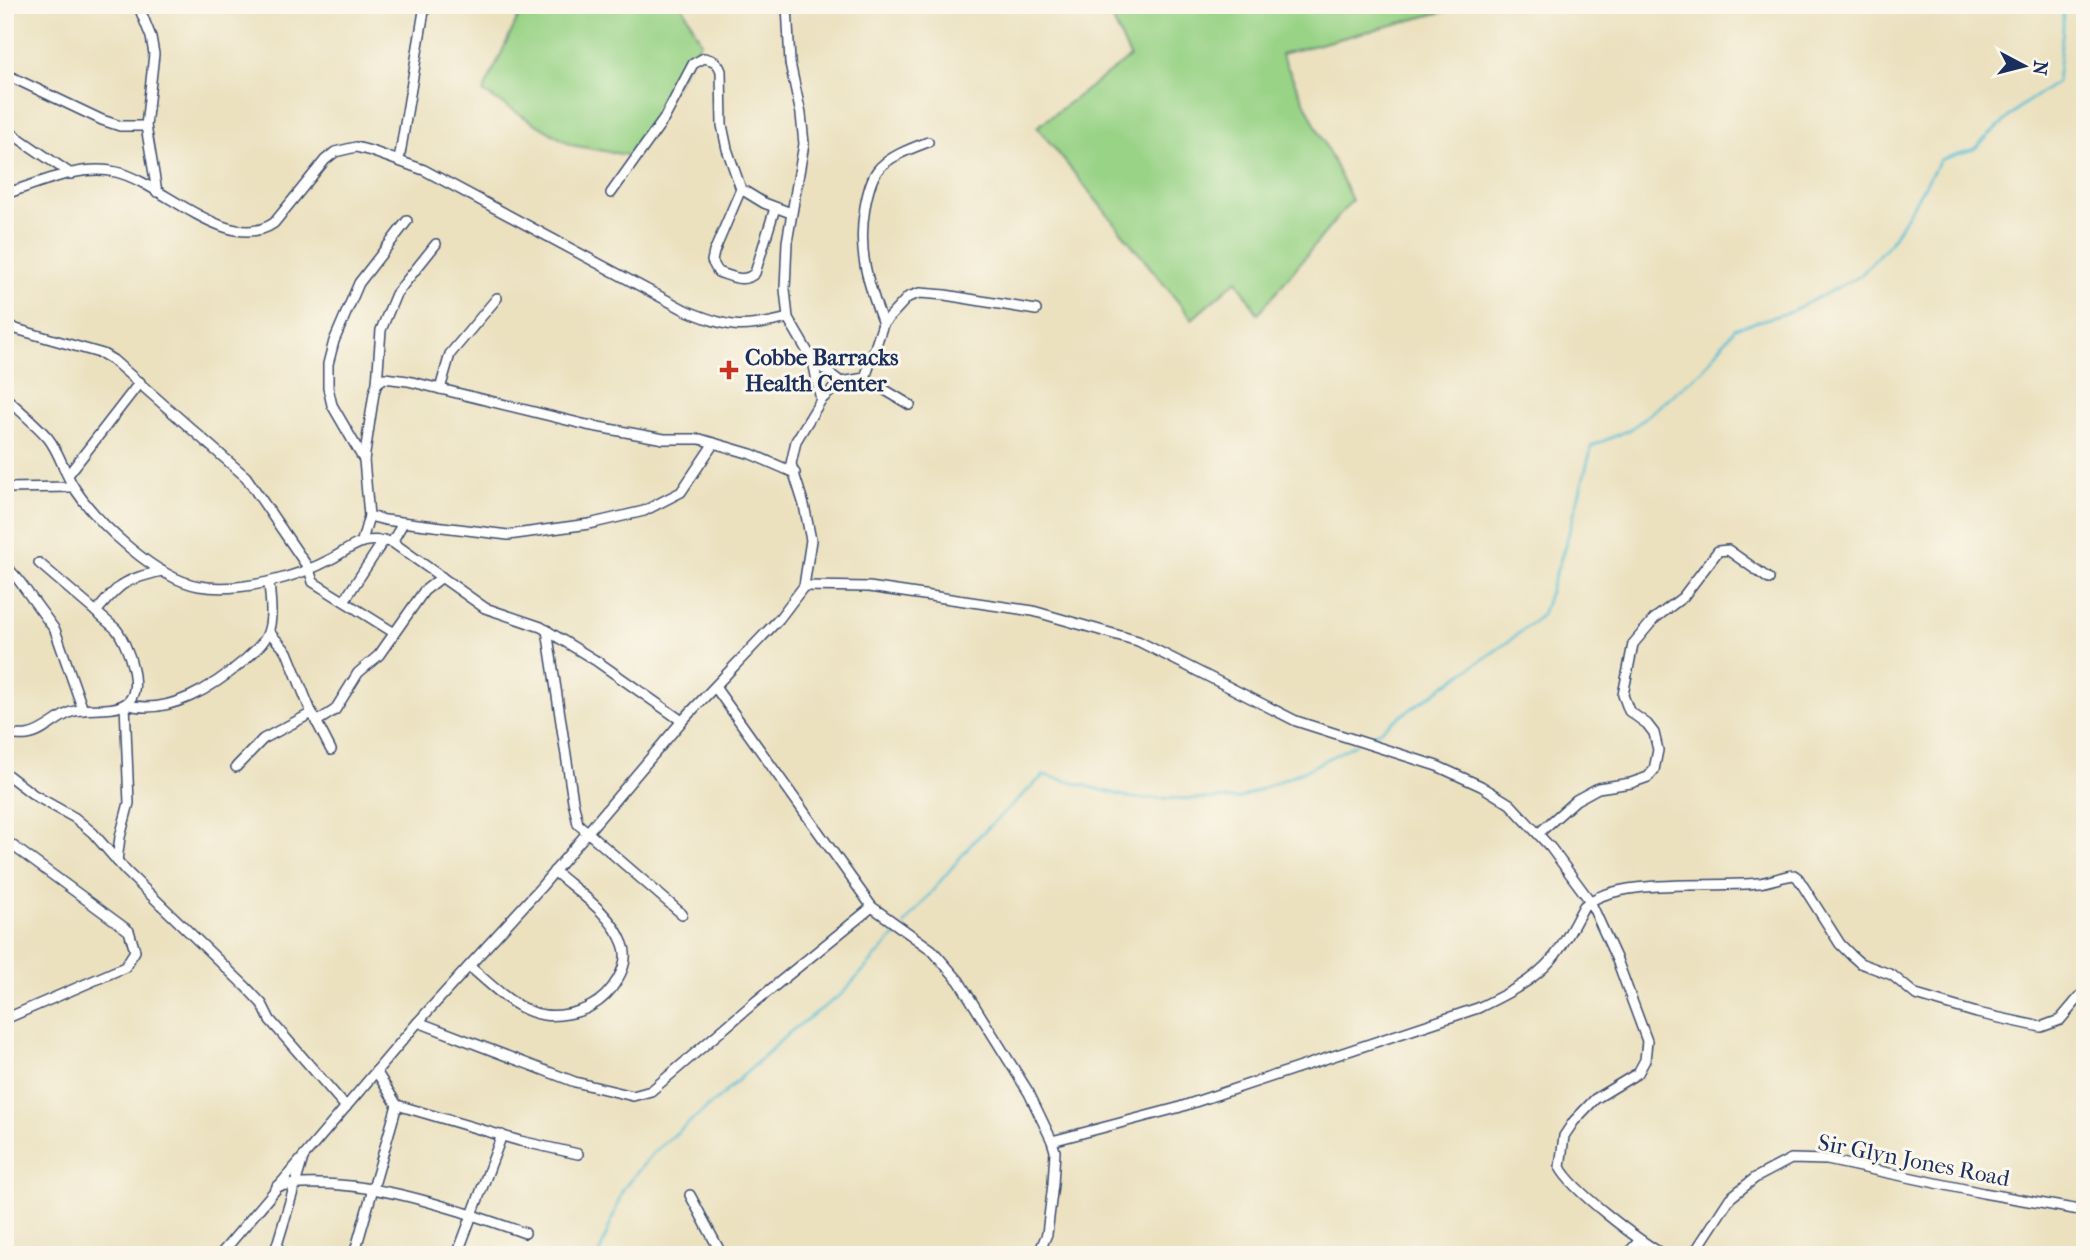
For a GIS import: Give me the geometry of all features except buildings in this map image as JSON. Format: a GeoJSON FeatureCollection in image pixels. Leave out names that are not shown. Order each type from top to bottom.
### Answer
{"type":"FeatureCollection","features":[{"type":"Feature","properties":{"kind":"street"},"geometry":{"type":"LineString","coordinates":[[142,5],[141,12],[151,37],[154,54],[146,126],[157,192]]}},
{"type":"Feature","properties":{"kind":"street"},"geometry":{"type":"LineString","coordinates":[[400,160],[425,5]]}},
{"type":"Feature","properties":{"kind":"street"},"geometry":{"type":"LineString","coordinates":[[787,5],[790,63],[801,114],[804,144],[787,243],[785,289],[788,318],[813,361],[821,400]]}},
{"type":"Feature","properties":{"kind":"street"},"geometry":{"type":"LineString","coordinates":[[611,193],[664,120],[693,64],[704,58],[714,60],[721,71],[722,125],[741,189],[775,208],[791,213]]}},
{"type":"Feature","properties":{"kind":"street"},"geometry":{"type":"LineString","coordinates":[[5,74],[102,120],[120,126],[146,126]]}},
{"type":"Feature","properties":{"kind":"street"},"geometry":{"type":"LineString","coordinates":[[5,129],[71,174]]}},
{"type":"Feature","properties":{"kind":"street"},"geometry":{"type":"LineString","coordinates":[[883,324],[862,260],[862,227],[867,194],[877,170],[906,149],[928,142]]}},
{"type":"Feature","properties":{"kind":"street"},"geometry":{"type":"LineString","coordinates":[[5,194],[71,174],[95,170],[117,172],[217,225],[236,230],[265,229],[274,223],[325,160],[335,152],[356,148],[400,160],[424,170],[708,320],[749,327],[788,318]]}},
{"type":"Feature","properties":{"kind":"street"},"geometry":{"type":"LineString","coordinates":[[741,189],[714,252],[712,261],[718,272],[743,280],[749,279],[755,273],[775,208]]}},
{"type":"Feature","properties":{"kind":"street"},"geometry":{"type":"LineString","coordinates":[[364,460],[332,405],[328,388],[328,364],[334,341],[359,283],[407,221]]}},
{"type":"Feature","properties":{"kind":"street"},"geometry":{"type":"LineString","coordinates":[[362,541],[369,516],[364,460],[377,383],[381,330],[396,294],[436,244]]}},
{"type":"Feature","properties":{"kind":"street"},"geometry":{"type":"LineString","coordinates":[[865,379],[883,324],[908,297],[920,293],[945,295],[1036,310]]}},
{"type":"Feature","properties":{"kind":"street"},"geometry":{"type":"LineString","coordinates":[[440,389],[450,354],[497,298]]}},
{"type":"Feature","properties":{"kind":"street"},"geometry":{"type":"LineString","coordinates":[[5,322],[16,329],[103,354],[140,383],[246,477],[309,569],[313,582],[393,632]]}},
{"type":"Feature","properties":{"kind":"street"},"geometry":{"type":"LineString","coordinates":[[813,361],[841,382]]}},
{"type":"Feature","properties":{"kind":"street"},"geometry":{"type":"LineString","coordinates":[[377,383],[392,378],[587,425],[664,439],[700,439],[751,454],[795,473]]}},
{"type":"Feature","properties":{"kind":"street"},"geometry":{"type":"LineString","coordinates":[[220,1255],[418,1022],[554,871],[682,721],[779,619],[804,586],[811,540],[791,464],[796,442],[821,400],[841,382],[865,379],[910,405]]}},
{"type":"Feature","properties":{"kind":"street"},"geometry":{"type":"LineString","coordinates":[[68,475],[140,383]]}},
{"type":"Feature","properties":{"kind":"street"},"geometry":{"type":"LineString","coordinates":[[5,397],[48,438],[74,487],[99,521],[162,571],[181,581],[198,586],[229,588],[269,582],[309,569],[362,541],[388,541],[485,608],[547,630],[682,721]]}},
{"type":"Feature","properties":{"kind":"street"},"geometry":{"type":"LineString","coordinates":[[369,516],[403,523],[508,535],[589,524],[644,511],[681,492],[714,443]]}},
{"type":"Feature","properties":{"kind":"street"},"geometry":{"type":"LineString","coordinates":[[5,488],[74,487]]}},
{"type":"Feature","properties":{"kind":"street"},"geometry":{"type":"LineString","coordinates":[[344,601],[403,523]]}},
{"type":"Feature","properties":{"kind":"street"},"geometry":{"type":"LineString","coordinates":[[1539,833],[1576,800],[1598,788],[1631,783],[1648,776],[1654,769],[1658,750],[1654,733],[1647,724],[1629,711],[1623,695],[1633,644],[1648,625],[1683,597],[1718,551],[1728,550],[1769,579]]}},
{"type":"Feature","properties":{"kind":"street"},"geometry":{"type":"LineString","coordinates":[[39,563],[124,639],[135,680],[134,692],[125,704],[129,803],[117,862]]}},
{"type":"Feature","properties":{"kind":"street"},"geometry":{"type":"LineString","coordinates":[[5,565],[18,578],[55,630],[83,710]]}},
{"type":"Feature","properties":{"kind":"street"},"geometry":{"type":"LineString","coordinates":[[96,612],[118,586],[135,577],[162,571]]}},
{"type":"Feature","properties":{"kind":"street"},"geometry":{"type":"LineString","coordinates":[[236,767],[263,739],[334,709],[358,673],[379,655],[425,591],[442,577]]}},
{"type":"Feature","properties":{"kind":"street"},"geometry":{"type":"LineString","coordinates":[[5,734],[20,736],[35,733],[67,714],[83,710],[125,704],[144,708],[197,694],[234,670],[263,644],[271,619],[269,582]]}},
{"type":"Feature","properties":{"kind":"street"},"geometry":{"type":"LineString","coordinates":[[804,586],[869,587],[1034,611],[1138,640],[1296,721],[1437,766],[1481,786],[1510,804],[1539,833],[1590,901],[1644,1029],[1647,1050],[1638,1073],[1595,1099],[1574,1121],[1564,1136],[1560,1167],[1568,1180],[1640,1240],[1664,1255]]}},
{"type":"Feature","properties":{"kind":"street"},"geometry":{"type":"LineString","coordinates":[[547,630],[578,824],[682,914]]}},
{"type":"Feature","properties":{"kind":"street"},"geometry":{"type":"LineString","coordinates":[[269,632],[291,660],[314,718],[331,751]]}},
{"type":"Feature","properties":{"kind":"street"},"geometry":{"type":"LineString","coordinates":[[715,687],[872,907],[932,950],[959,981],[1029,1093],[1052,1140],[1055,1161],[1046,1234],[1038,1255]]}},
{"type":"Feature","properties":{"kind":"street"},"geometry":{"type":"LineString","coordinates":[[5,773],[34,795],[75,818],[93,833],[117,862],[262,1004],[270,1020],[346,1107]]}},
{"type":"Feature","properties":{"kind":"street"},"geometry":{"type":"LineString","coordinates":[[5,840],[129,931],[135,951],[125,967],[5,1019]]}},
{"type":"Feature","properties":{"kind":"street"},"geometry":{"type":"LineString","coordinates":[[469,966],[515,1004],[543,1015],[563,1015],[592,1006],[615,983],[625,966],[625,947],[614,926],[554,871]]}},
{"type":"Feature","properties":{"kind":"street"},"geometry":{"type":"LineString","coordinates":[[1052,1140],[1177,1108],[1478,1008],[1516,989],[1538,973],[1553,958],[1584,906],[1590,901],[1608,894],[1652,887],[1755,884],[1794,875],[1798,877],[1840,944],[1851,955],[1860,962],[1892,975],[1921,997],[2041,1027],[2060,1020],[2082,994]]}},
{"type":"Feature","properties":{"kind":"street"},"geometry":{"type":"LineString","coordinates":[[418,1022],[575,1082],[633,1096],[651,1091],[872,907]]}},
{"type":"Feature","properties":{"kind":"street"},"geometry":{"type":"LineString","coordinates":[[376,1071],[397,1105],[578,1154]]}},
{"type":"Feature","properties":{"kind":"street"},"geometry":{"type":"LineString","coordinates":[[354,1255],[397,1105]]}},
{"type":"Feature","properties":{"kind":"street"},"geometry":{"type":"LineString","coordinates":[[457,1255],[502,1135]]}},
{"type":"Feature","properties":{"kind":"street"},"geometry":{"type":"LineString","coordinates":[[274,1255],[303,1157]]}},
{"type":"Feature","properties":{"kind":"street","name":"Sir Glyn Jones Road"},"geometry":{"type":"LineString","coordinates":[[1693,1255],[1730,1198],[1755,1178],[1791,1159],[1827,1160],[1983,1193],[2085,1211]]}},
{"type":"Feature","properties":{"kind":"street"},"geometry":{"type":"LineString","coordinates":[[277,1186],[322,1182],[373,1188],[526,1233]]}},
{"type":"Feature","properties":{"kind":"street"},"geometry":{"type":"LineString","coordinates":[[690,1195],[722,1255]]}},
{"type":"Feature","properties":{"kind":"street"},"geometry":{"type":"LineString","coordinates":[[1626,1255],[1640,1240]]}},
{"type":"Feature","properties":{"kind":"green space"},"geometry":{"type":"Polygon","coordinates":[[[524,5],[682,5],[701,42],[632,156],[571,145],[483,92],[524,5]]]}},
{"type":"Feature","properties":{"kind":"green space"},"geometry":{"type":"Polygon","coordinates":[[[1106,5],[1469,5],[1281,54],[1352,200],[1258,314],[1237,280],[1192,319],[1037,127],[1130,57],[1106,5]]]}},
{"type":"Feature","properties":{"kind":"waterway"},"geometry":{"type":"LineString","coordinates":[[1365,739],[1505,644],[1542,615],[1567,540],[1592,446],[1631,429],[1702,371],[1735,328],[1790,312],[1860,276],[1892,240],[1940,160],[1974,149],[2021,106],[2057,82],[2063,5]]}},
{"type":"Feature","properties":{"kind":"waterway"},"geometry":{"type":"LineString","coordinates":[[904,925],[974,841],[1044,775],[1132,798],[1238,799],[1308,769],[1356,744]]}},
{"type":"Feature","properties":{"kind":"waterway"},"geometry":{"type":"LineString","coordinates":[[599,1255],[623,1189],[655,1151],[721,1096],[791,1031],[842,994],[900,930]]}},
{"type":"Feature","properties":{"kind":"place","name":"Cobbe Barracks Health Center"},"geometry":{"type":"Point","coordinates":[729,370]}}]}
